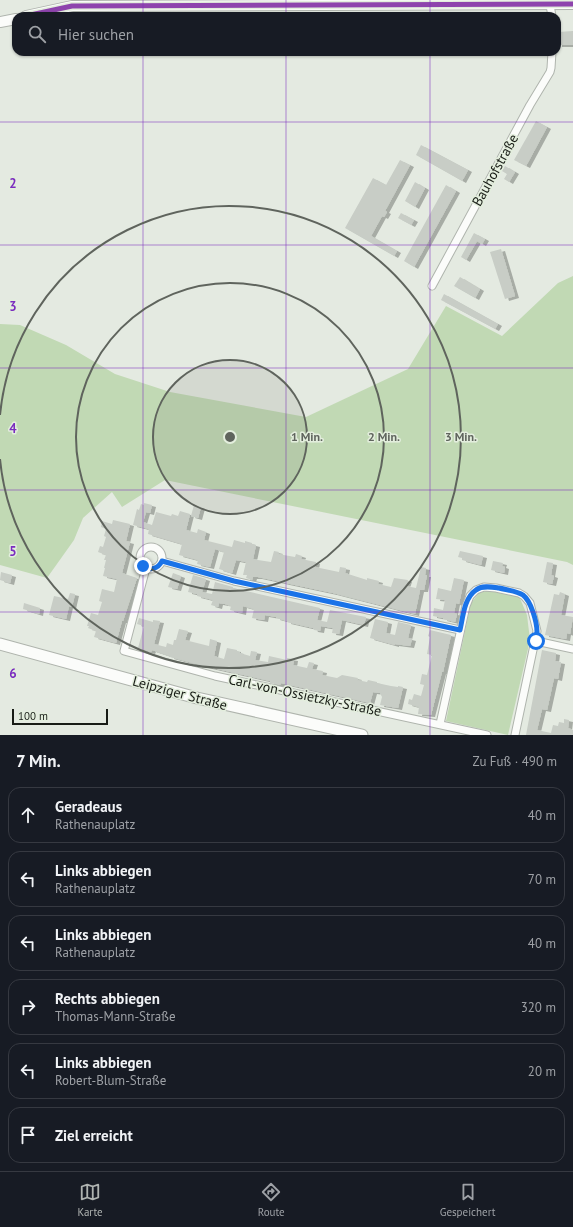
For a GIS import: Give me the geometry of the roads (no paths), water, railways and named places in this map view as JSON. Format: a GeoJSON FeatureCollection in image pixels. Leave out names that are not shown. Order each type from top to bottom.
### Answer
{"type":"FeatureCollection","features":[{"type":"Feature","properties":{"kind":"main road","name":"Leipziger Straße"},"geometry":{"type":"LineString","coordinates":[[0,644],[191,697],[362,735]]}},
{"type":"Feature","properties":{"kind":"street"},"geometry":{"type":"LineString","coordinates":[[550,2],[551,12]]}},
{"type":"Feature","properties":{"kind":"street"},"geometry":{"type":"LineString","coordinates":[[44,12],[72,6],[550,2],[573,4]]}},
{"type":"Feature","properties":{"kind":"street"},"geometry":{"type":"LineString","coordinates":[[0,22],[12,19]]}},
{"type":"Feature","properties":{"kind":"street","name":"Bauhofstraße"},"geometry":{"type":"LineString","coordinates":[[432,286],[530,105],[550,72],[552,56]]}},
{"type":"Feature","properties":{"kind":"street"},"geometry":{"type":"LineString","coordinates":[[146,548],[156,548],[161,554],[162,561],[157,567],[150,569],[146,568],[140,560],[141,553],[146,548]]}},
{"type":"Feature","properties":{"kind":"street"},"geometry":{"type":"LineString","coordinates":[[162,561],[234,581],[460,630]]}},
{"type":"Feature","properties":{"kind":"street","name":"Carl-von-Ossietzky-Straße"},"geometry":{"type":"LineString","coordinates":[[146,568],[124,651],[215,676],[487,735]]}},
{"type":"Feature","properties":{"kind":"street"},"geometry":{"type":"LineString","coordinates":[[440,724],[460,630],[470,596],[476,590],[484,587],[496,588],[518,593],[524,596],[530,603],[537,631],[515,735]]}},
{"type":"Feature","properties":{"kind":"street"},"geometry":{"type":"LineString","coordinates":[[536,641],[573,649]]}}]}
